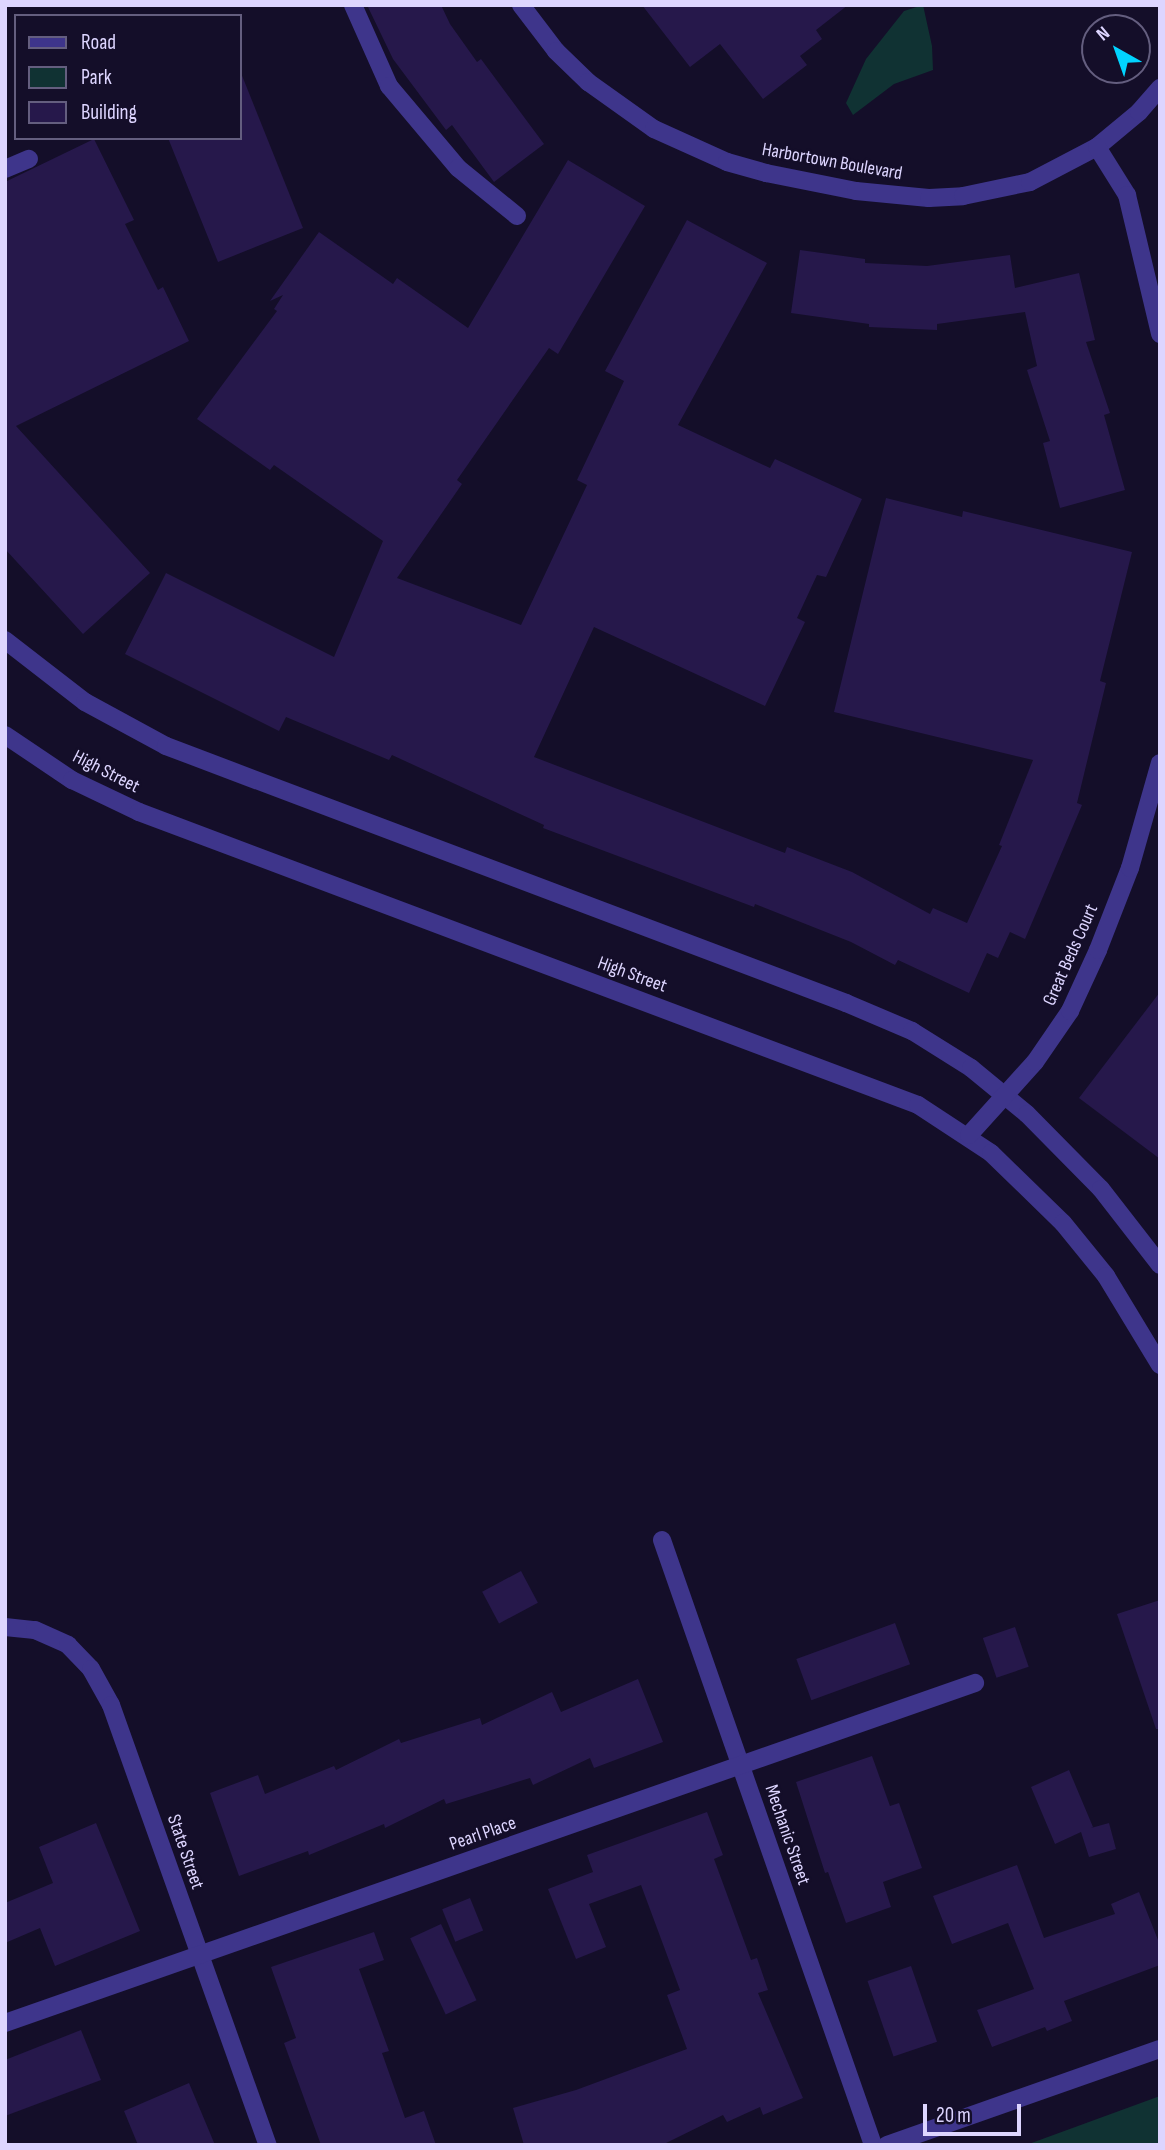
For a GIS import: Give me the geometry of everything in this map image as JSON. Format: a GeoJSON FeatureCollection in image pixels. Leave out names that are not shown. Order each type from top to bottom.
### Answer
{"type":"FeatureCollection","features":[{"type":"Feature","properties":{"kind":"street"},"geometry":{"type":"LineString","coordinates":[[353,5],[389,86],[458,168],[517,216]]}},
{"type":"Feature","properties":{"kind":"street","name":"Harbortown Boulevard"},"geometry":{"type":"LineString","coordinates":[[521,5],[562,57],[620,107],[690,148],[766,173],[892,195],[963,196],[1030,182],[1097,147],[1139,112],[1160,88]]}},
{"type":"Feature","properties":{"kind":"street"},"geometry":{"type":"LineString","coordinates":[[1097,147],[1126,195],[1160,334]]}},
{"type":"Feature","properties":{"kind":"street"},"geometry":{"type":"LineString","coordinates":[[5,169],[30,159]]}},
{"type":"Feature","properties":{"kind":"street"},"geometry":{"type":"LineString","coordinates":[[5,640],[85,702],[166,746],[867,1011],[942,1048],[1005,1095],[1101,1189],[1160,1265]]}},
{"type":"Feature","properties":{"kind":"street","name":"High Street"},"geometry":{"type":"LineString","coordinates":[[5,735],[72,780],[139,812],[927,1109],[969,1135],[1016,1174],[1084,1247],[1124,1304],[1160,1365]]}},
{"type":"Feature","properties":{"kind":"street","name":"Great Beds Court"},"geometry":{"type":"LineString","coordinates":[[969,1135],[1054,1037],[1084,981],[1130,868],[1160,763]]}},
{"type":"Feature","properties":{"kind":"street","name":"Mechanic Street"},"geometry":{"type":"LineString","coordinates":[[662,1540],[873,2145]]}},
{"type":"Feature","properties":{"kind":"street","name":"State Street"},"geometry":{"type":"LineString","coordinates":[[5,1627],[35,1630],[68,1646],[91,1669],[101,1684],[111,1704],[268,2145]]}},
{"type":"Feature","properties":{"kind":"street","name":"Pearl Place"},"geometry":{"type":"LineString","coordinates":[[5,2023],[975,1684]]}},
{"type":"Feature","properties":{"kind":"street"},"geometry":{"type":"LineString","coordinates":[[887,2145],[1160,2049]]}},
{"type":"Feature","properties":{"kind":"green space"},"geometry":{"type":"Polygon","coordinates":[[[923,5],[932,46],[933,70],[894,84],[853,115],[846,103],[866,59],[904,11],[923,5]]]}},
{"type":"Feature","properties":{"kind":"green space"},"geometry":{"type":"Polygon","coordinates":[[[1160,2096],[1160,2145],[1026,2145],[1160,2096]]]}},
{"type":"Feature","properties":{"kind":"building"},"geometry":{"type":"Polygon","coordinates":[[[367,5],[441,5],[450,24],[477,62],[481,59],[544,144],[494,182],[452,125],[446,130],[393,59],[367,5]]]}},
{"type":"Feature","properties":{"kind":"building"},"geometry":{"type":"Polygon","coordinates":[[[642,5],[848,5],[816,30],[822,39],[800,56],[807,65],[763,99],[720,44],[690,67],[642,5]]]}},
{"type":"Feature","properties":{"kind":"building"},"geometry":{"type":"Polygon","coordinates":[[[242,76],[303,228],[218,262],[169,140],[242,140],[242,76]]]}},
{"type":"Feature","properties":{"kind":"building"},"geometry":{"type":"Polygon","coordinates":[[[94,140],[134,220],[125,224],[158,290],[163,287],[189,341],[16,426],[150,573],[83,634],[5,549],[5,182],[94,140]]]}},
{"type":"Feature","properties":{"kind":"building"},"geometry":{"type":"Polygon","coordinates":[[[568,160],[645,206],[558,354],[549,348],[457,480],[462,484],[397,578],[521,625],[587,485],[577,480],[624,381],[605,371],[687,220],[767,263],[678,425],[770,468],[775,459],[862,499],[826,577],[817,575],[797,618],[805,622],[765,706],[594,627],[534,757],[785,853],[787,847],[852,872],[930,914],[933,908],[967,923],[1002,846],[999,845],[1033,760],[834,712],[886,498],[962,517],[963,511],[1132,552],[1100,681],[1106,683],[1077,803],[1082,805],[1025,939],[1010,932],[998,958],[987,953],[969,993],[898,960],[895,965],[851,942],[755,904],[754,907],[543,828],[544,825],[392,755],[389,760],[286,717],[279,731],[125,654],[166,573],[334,657],[383,541],[274,465],[270,470],[197,419],[277,311],[274,309],[283,295],[270,301],[319,232],[393,284],[397,278],[468,328],[568,160]]]}},
{"type":"Feature","properties":{"kind":"building"},"geometry":{"type":"Polygon","coordinates":[[[800,250],[865,259],[865,263],[927,266],[1010,255],[1015,288],[1079,273],[1095,340],[1086,342],[1110,413],[1104,415],[1125,490],[1060,508],[1043,443],[1050,441],[1027,370],[1037,366],[1025,312],[937,324],[937,330],[869,327],[869,324],[791,313],[800,250]]]}},
{"type":"Feature","properties":{"kind":"building"},"geometry":{"type":"Polygon","coordinates":[[[1160,992],[1160,1159],[1079,1098],[1160,992]]]}},
{"type":"Feature","properties":{"kind":"building"},"geometry":{"type":"Polygon","coordinates":[[[521,1571],[538,1603],[499,1623],[482,1592],[521,1571]]]}},
{"type":"Feature","properties":{"kind":"building"},"geometry":{"type":"Polygon","coordinates":[[[1160,1600],[1160,1729],[1156,1729],[1117,1614],[1160,1600]]]}},
{"type":"Feature","properties":{"kind":"building"},"geometry":{"type":"Polygon","coordinates":[[[895,1623],[910,1664],[811,1700],[796,1659],[895,1623]]]}},
{"type":"Feature","properties":{"kind":"building"},"geometry":{"type":"Polygon","coordinates":[[[1015,1627],[1029,1667],[997,1678],[983,1638],[1015,1627]]]}},
{"type":"Feature","properties":{"kind":"building"},"geometry":{"type":"Polygon","coordinates":[[[638,1679],[663,1742],[594,1768],[590,1758],[533,1785],[530,1778],[446,1804],[444,1799],[385,1828],[384,1824],[309,1855],[308,1851],[239,1876],[210,1793],[258,1775],[265,1794],[334,1766],[336,1770],[399,1739],[401,1743],[480,1718],[482,1725],[552,1692],[561,1712],[638,1679]]]}},
{"type":"Feature","properties":{"kind":"building"},"geometry":{"type":"Polygon","coordinates":[[[872,1756],[890,1806],[899,1803],[922,1868],[883,1882],[891,1907],[846,1923],[828,1872],[825,1873],[796,1782],[872,1756]]]}},
{"type":"Feature","properties":{"kind":"building"},"geometry":{"type":"Polygon","coordinates":[[[1069,1770],[1093,1827],[1091,1828],[1109,1823],[1116,1849],[1089,1857],[1081,1832],[1055,1844],[1031,1787],[1069,1770]]]}},
{"type":"Feature","properties":{"kind":"building"},"geometry":{"type":"Polygon","coordinates":[[[707,1812],[723,1855],[714,1859],[751,1960],[757,1958],[768,1990],[758,1993],[803,2098],[763,2115],[760,2107],[727,2122],[723,2115],[662,2145],[524,2145],[513,2108],[576,2090],[687,2049],[667,1995],[680,1990],[641,1885],[589,1904],[606,1947],[576,1959],[548,1889],[593,1872],[587,1855],[707,1812]]]}},
{"type":"Feature","properties":{"kind":"building"},"geometry":{"type":"Polygon","coordinates":[[[96,1823],[140,1931],[55,1966],[40,1928],[5,1943],[5,1903],[53,1883],[39,1847],[96,1823]]]}},
{"type":"Feature","properties":{"kind":"building"},"geometry":{"type":"Polygon","coordinates":[[[1017,1865],[1044,1938],[1115,1914],[1111,1904],[1139,1892],[1160,1945],[1160,1965],[1064,2001],[1072,2021],[1047,2031],[1045,2027],[992,2047],[977,2010],[1034,1989],[1008,1923],[952,1944],[933,1896],[1017,1865]]]}},
{"type":"Feature","properties":{"kind":"building"},"geometry":{"type":"Polygon","coordinates":[[[470,1898],[483,1930],[455,1942],[442,1909],[470,1898]]]}},
{"type":"Feature","properties":{"kind":"building"},"geometry":{"type":"Polygon","coordinates":[[[441,1924],[476,2000],[446,2014],[410,1938],[441,1924]]]}},
{"type":"Feature","properties":{"kind":"building"},"geometry":{"type":"Polygon","coordinates":[[[374,1932],[384,1960],[359,1969],[389,2051],[382,2053],[405,2118],[424,2111],[436,2145],[321,2145],[284,2043],[296,2038],[271,1967],[374,1932]]]}},
{"type":"Feature","properties":{"kind":"building"},"geometry":{"type":"Polygon","coordinates":[[[911,1966],[937,2042],[894,2057],[868,1981],[911,1966]]]}},
{"type":"Feature","properties":{"kind":"building"},"geometry":{"type":"Polygon","coordinates":[[[81,2030],[101,2080],[5,2116],[5,2060],[81,2030]]]}},
{"type":"Feature","properties":{"kind":"building"},"geometry":{"type":"Polygon","coordinates":[[[189,2083],[215,2145],[138,2145],[124,2111],[189,2083]]]}}]}
